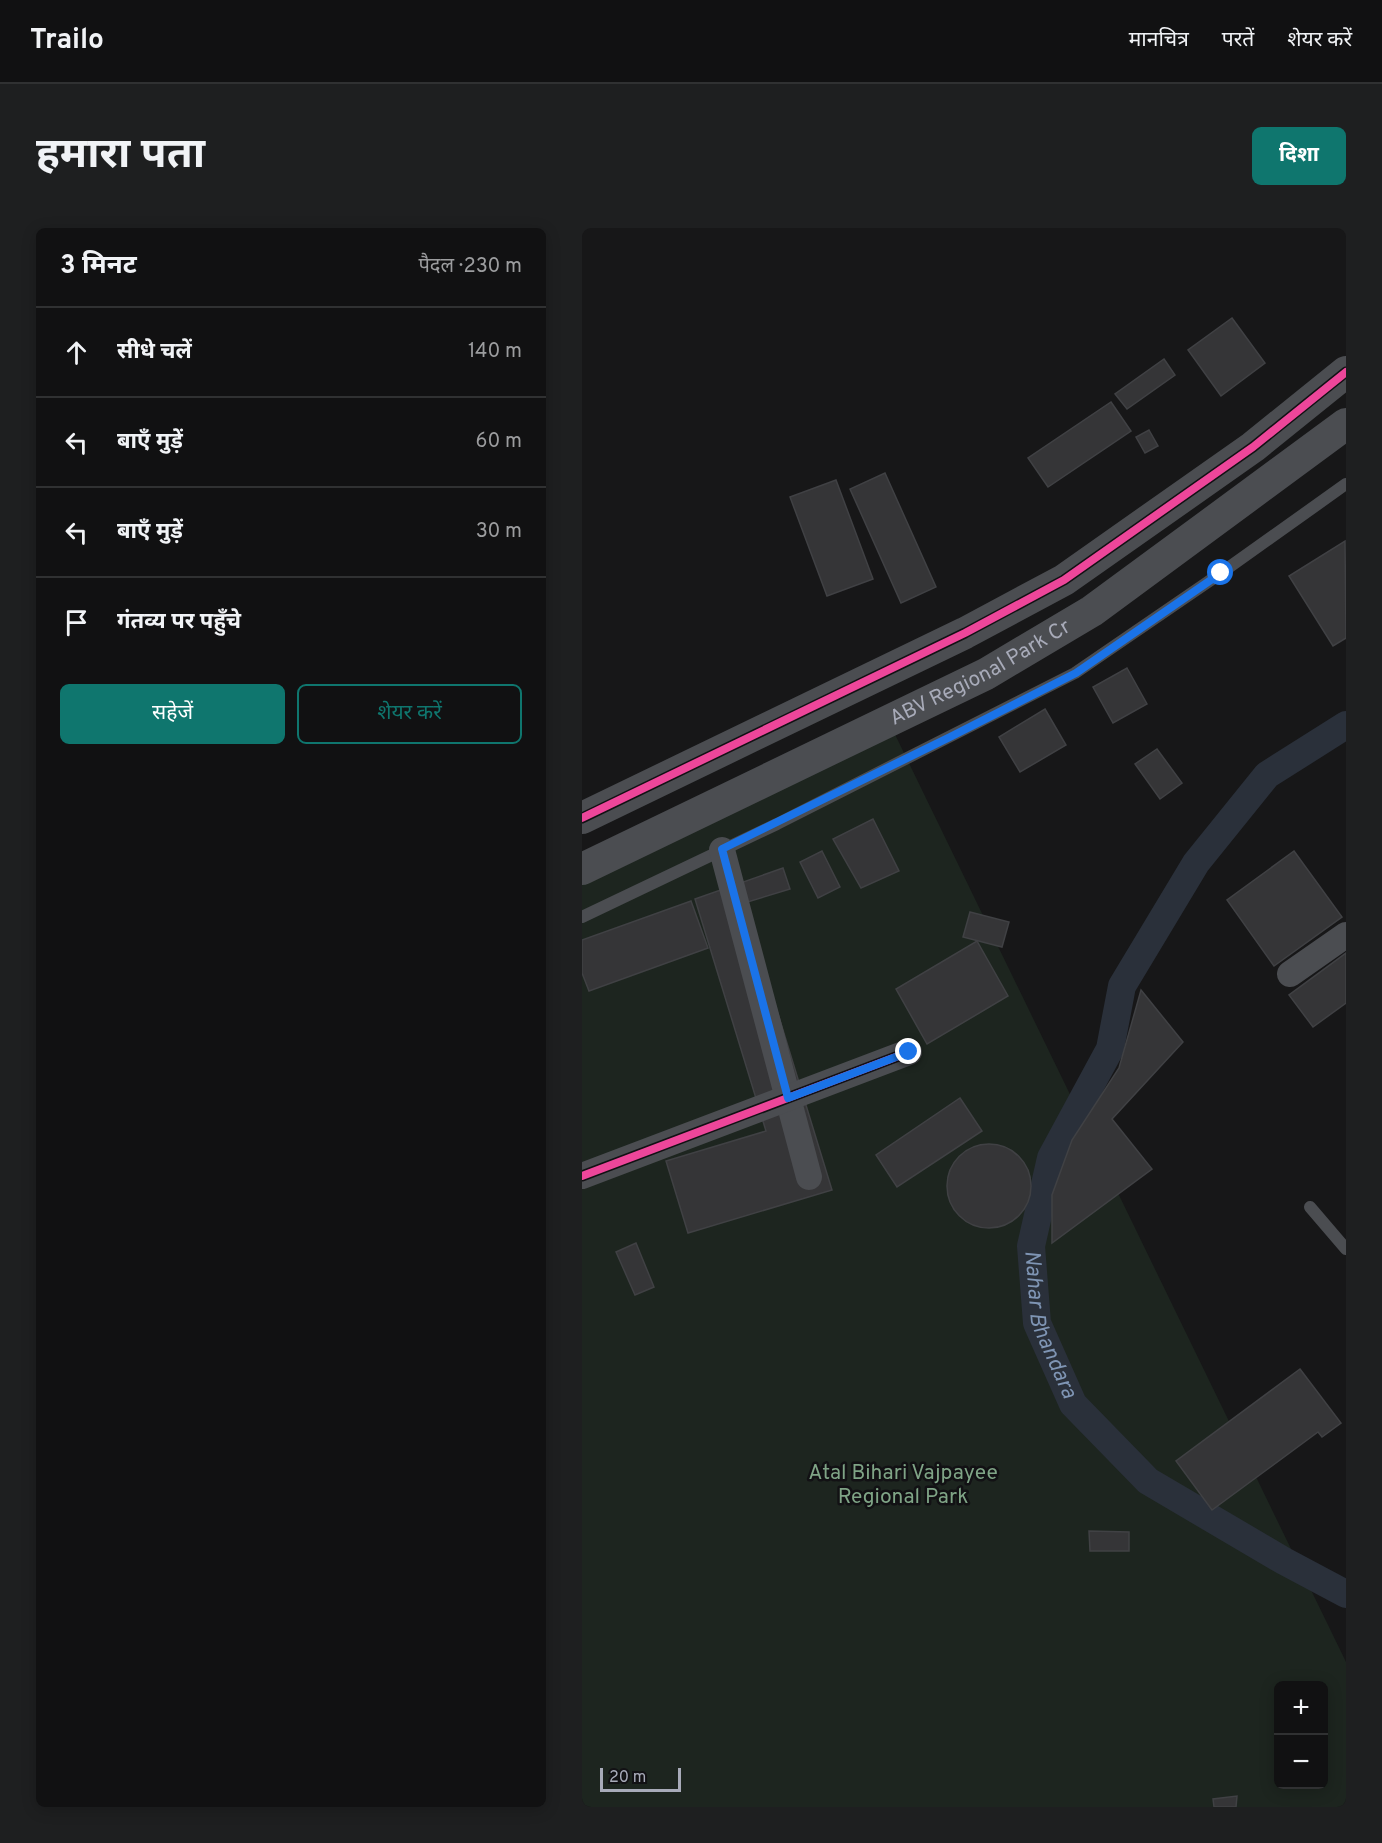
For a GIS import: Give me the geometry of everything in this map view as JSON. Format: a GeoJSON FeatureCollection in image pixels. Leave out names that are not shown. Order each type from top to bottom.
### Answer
{"type":"FeatureCollection","features":[{"type":"Feature","properties":{"kind":"street"},"geometry":{"type":"LineString","coordinates":[[582,818],[965,633],[1064,580],[1253,447],[1346,372]]}},
{"type":"Feature","properties":{"kind":"street","name":"ABV Regional Park Cr"},"geometry":{"type":"LineString","coordinates":[[582,869],[986,674],[1092,611],[1346,424]]}},
{"type":"Feature","properties":{"kind":"street"},"geometry":{"type":"LineString","coordinates":[[722,849],[809,1177]]}},
{"type":"Feature","properties":{"kind":"street"},"geometry":{"type":"LineString","coordinates":[[1290,974],[1346,935]]}},
{"type":"Feature","properties":{"kind":"street"},"geometry":{"type":"LineString","coordinates":[[582,1176],[909,1052]]}},
{"type":"Feature","properties":{"kind":"lane"},"geometry":{"type":"LineString","coordinates":[[582,916],[930,748],[1076,673],[1346,484]]}},
{"type":"Feature","properties":{"kind":"lane"},"geometry":{"type":"LineString","coordinates":[[1310,1207],[1346,1249]]}},
{"type":"Feature","properties":{"kind":"green space","name":"Atal Bihari Vajpayee Regional Park"},"geometry":{"type":"Polygon","coordinates":[[[888,720],[1346,1662],[1346,1807],[582,1807],[582,867],[888,720]]]}},
{"type":"Feature","properties":{"kind":"building"},"geometry":{"type":"Polygon","coordinates":[[[1232,318],[1265,363],[1221,396],[1188,350],[1232,318]]]}},
{"type":"Feature","properties":{"kind":"building"},"geometry":{"type":"Polygon","coordinates":[[[1164,359],[1175,375],[1127,409],[1115,394],[1164,359]]]}},
{"type":"Feature","properties":{"kind":"building"},"geometry":{"type":"Polygon","coordinates":[[[1111,402],[1131,431],[1048,487],[1028,458],[1111,402]]]}},
{"type":"Feature","properties":{"kind":"building"},"geometry":{"type":"Polygon","coordinates":[[[1149,430],[1158,446],[1145,453],[1136,437],[1149,430]]]}},
{"type":"Feature","properties":{"kind":"building"},"geometry":{"type":"Polygon","coordinates":[[[885,473],[936,587],[901,603],[850,489],[885,473]]]}},
{"type":"Feature","properties":{"kind":"building"},"geometry":{"type":"Polygon","coordinates":[[[836,480],[873,579],[827,596],[790,497],[836,480]]]}},
{"type":"Feature","properties":{"kind":"building"},"geometry":{"type":"Polygon","coordinates":[[[1345,541],[1346,638],[1333,646],[1289,576],[1345,541]]]}},
{"type":"Feature","properties":{"kind":"building"},"geometry":{"type":"Polygon","coordinates":[[[1127,668],[1147,704],[1113,723],[1093,687],[1127,668]]]}},
{"type":"Feature","properties":{"kind":"building"},"geometry":{"type":"Polygon","coordinates":[[[1045,709],[1066,745],[1020,772],[999,737],[1045,709]]]}},
{"type":"Feature","properties":{"kind":"building"},"geometry":{"type":"Polygon","coordinates":[[[1157,749],[1182,783],[1160,799],[1135,764],[1157,749]]]}},
{"type":"Feature","properties":{"kind":"building"},"geometry":{"type":"Polygon","coordinates":[[[873,819],[899,871],[861,888],[833,839],[873,819]]]}},
{"type":"Feature","properties":{"kind":"building"},"geometry":{"type":"Polygon","coordinates":[[[822,851],[840,887],[818,898],[800,862],[822,851]]]}},
{"type":"Feature","properties":{"kind":"building"},"geometry":{"type":"Polygon","coordinates":[[[1294,851],[1342,917],[1274,966],[1227,900],[1294,851]]]}},
{"type":"Feature","properties":{"kind":"building"},"geometry":{"type":"Polygon","coordinates":[[[783,868],[790,889],[744,903],[832,1190],[688,1233],[666,1161],[766,1131],[695,899],[783,868]]]}},
{"type":"Feature","properties":{"kind":"building"},"geometry":{"type":"Polygon","coordinates":[[[691,901],[708,948],[589,991],[582,973],[582,940],[691,901]]]}},
{"type":"Feature","properties":{"kind":"building"},"geometry":{"type":"Polygon","coordinates":[[[970,912],[1009,922],[1002,947],[963,937],[970,912]]]}},
{"type":"Feature","properties":{"kind":"building"},"geometry":{"type":"Polygon","coordinates":[[[977,941],[1008,996],[927,1044],[896,989],[977,941]]]}},
{"type":"Feature","properties":{"kind":"building"},"geometry":{"type":"Polygon","coordinates":[[[1346,953],[1346,1003],[1313,1027],[1289,995],[1346,953]]]}},
{"type":"Feature","properties":{"kind":"building"},"geometry":{"type":"Polygon","coordinates":[[[1141,990],[1183,1042],[1112,1119],[1152,1169],[1052,1243],[1052,1195],[1072,1140],[1119,1068],[1141,990]]]}},
{"type":"Feature","properties":{"kind":"building"},"geometry":{"type":"Polygon","coordinates":[[[960,1098],[982,1131],[897,1187],[876,1155],[960,1098]]]}},
{"type":"Feature","properties":{"kind":"building"},"geometry":{"type":"Polygon","coordinates":[[[981,1144],[997,1144],[1013,1151],[1024,1162],[1031,1178],[1028,1202],[1019,1216],[997,1228],[981,1228],[965,1221],[954,1210],[947,1194],[947,1178],[954,1162],[965,1151],[981,1144]]]}},
{"type":"Feature","properties":{"kind":"building"},"geometry":{"type":"Polygon","coordinates":[[[636,1243],[654,1287],[635,1295],[616,1252],[636,1243]]]}},
{"type":"Feature","properties":{"kind":"building"},"geometry":{"type":"Polygon","coordinates":[[[1300,1369],[1341,1423],[1322,1437],[1318,1432],[1212,1510],[1176,1461],[1300,1369]]]}},
{"type":"Feature","properties":{"kind":"building"},"geometry":{"type":"Polygon","coordinates":[[[1089,1531],[1129,1532],[1129,1551],[1090,1551],[1089,1531]]]}},
{"type":"Feature","properties":{"kind":"building"},"geometry":{"type":"Polygon","coordinates":[[[1237,1796],[1236,1807],[1214,1807],[1213,1799],[1237,1796]]]}},
{"type":"Feature","properties":{"kind":"waterway","name":"Nahar Bhandara"},"geometry":{"type":"LineString","coordinates":[[1346,725],[1267,775],[1196,863],[1122,986],[1110,1049],[1051,1158],[1031,1246],[1037,1323],[1073,1404],[1148,1481],[1284,1561],[1346,1594]]}},
{"type":"Feature","properties":{"kind":"cycle path"},"geometry":{"type":"LineString","coordinates":[[582,818],[965,633],[1064,580],[1253,447],[1346,372]]}},
{"type":"Feature","properties":{"kind":"cycle path"},"geometry":{"type":"LineString","coordinates":[[582,1176],[909,1052]]}},
{"type":"Feature","properties":{"kind":"route"},"geometry":{"type":"LineString","coordinates":[[909,1052],[788,1098],[722,849],[777,824],[1076,673],[1221,573]]}}]}
